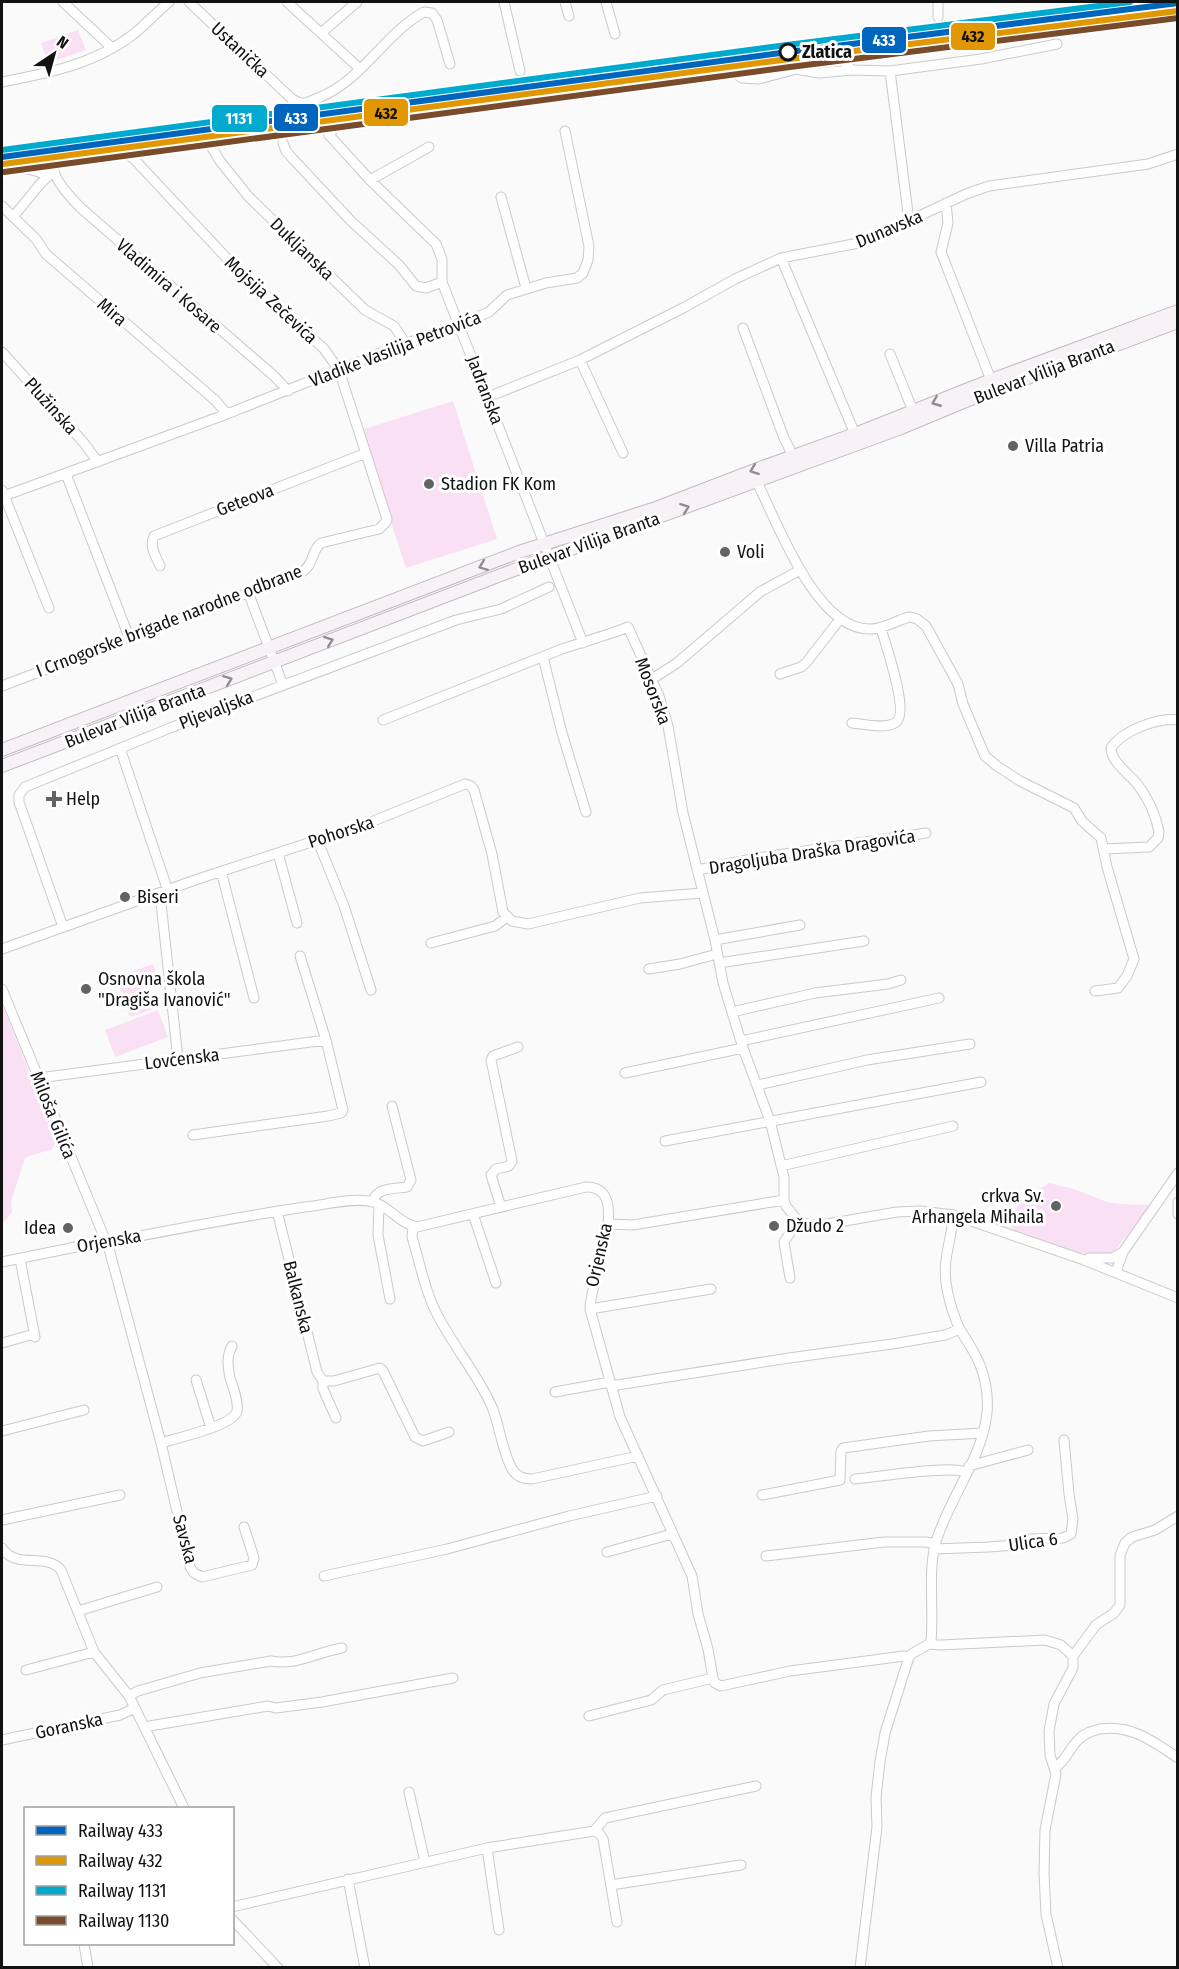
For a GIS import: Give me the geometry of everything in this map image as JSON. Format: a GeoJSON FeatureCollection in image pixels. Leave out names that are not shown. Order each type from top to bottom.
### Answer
{"type":"FeatureCollection","features":[{"type":"Feature","properties":{"kind":"main road","name":"Bulevar Vilija Branta"},"geometry":{"type":"LineString","coordinates":[[2,750],[545,543],[632,516],[1178,311]]}},
{"type":"Feature","properties":{"kind":"main road","name":"Bulevar Vilija Branta"},"geometry":{"type":"LineString","coordinates":[[2,766],[550,557],[757,482],[1178,322]]}},
{"type":"Feature","properties":{"kind":"street"},"geometry":{"type":"LineString","coordinates":[[63,2],[112,48]]}},
{"type":"Feature","properties":{"kind":"street"},"geometry":{"type":"LineString","coordinates":[[2,82],[58,71],[84,62],[112,48],[136,32],[169,2]]}},
{"type":"Feature","properties":{"kind":"street","name":"Ustanička"},"geometry":{"type":"LineString","coordinates":[[189,2],[292,99],[305,103],[331,93],[360,69]]}},
{"type":"Feature","properties":{"kind":"street"},"geometry":{"type":"LineString","coordinates":[[287,2],[360,69],[401,29],[427,11],[432,13],[437,20],[450,64]]}},
{"type":"Feature","properties":{"kind":"street"},"geometry":{"type":"LineString","coordinates":[[321,33],[357,2]]}},
{"type":"Feature","properties":{"kind":"street"},"geometry":{"type":"LineString","coordinates":[[504,2],[520,71]]}},
{"type":"Feature","properties":{"kind":"street"},"geometry":{"type":"LineString","coordinates":[[565,2],[568,16]]}},
{"type":"Feature","properties":{"kind":"street"},"geometry":{"type":"LineString","coordinates":[[606,2],[615,34]]}},
{"type":"Feature","properties":{"kind":"street"},"geometry":{"type":"LineString","coordinates":[[938,2],[938,17]]}},
{"type":"Feature","properties":{"kind":"street"},"geometry":{"type":"LineString","coordinates":[[726,67],[742,78],[759,79],[796,69],[819,73],[852,70],[890,71],[981,59],[1057,44]]}},
{"type":"Feature","properties":{"kind":"street"},"geometry":{"type":"LineString","coordinates":[[726,67],[822,56],[843,61],[852,70]]}},
{"type":"Feature","properties":{"kind":"street","name":"Jadranska"},"geometry":{"type":"LineString","coordinates":[[550,557],[442,282],[442,259],[436,244],[370,180],[329,135],[338,123],[358,116],[664,81],[726,67]]}},
{"type":"Feature","properties":{"kind":"street"},"geometry":{"type":"LineString","coordinates":[[890,71],[909,221]]}},
{"type":"Feature","properties":{"kind":"street","name":"Vladike Vasilija Petrovića"},"geometry":{"type":"LineString","coordinates":[[3,493],[66,474],[460,324],[489,312],[507,295],[526,288],[577,278],[583,273],[588,260],[586,228],[565,131]]}},
{"type":"Feature","properties":{"kind":"street","name":"Dukljanska"},"geometry":{"type":"LineString","coordinates":[[209,143],[220,161],[255,203],[365,310],[394,326],[406,344]]}},
{"type":"Feature","properties":{"kind":"street"},"geometry":{"type":"LineString","coordinates":[[283,143],[286,152],[416,286],[426,288],[442,282]]}},
{"type":"Feature","properties":{"kind":"street"},"geometry":{"type":"LineString","coordinates":[[370,180],[429,147]]}},
{"type":"Feature","properties":{"kind":"street","name":"Mojsija Zečevića"},"geometry":{"type":"LineString","coordinates":[[52,174],[55,163],[60,158],[116,149],[127,154],[139,163],[261,293],[324,349],[339,370],[387,519]]}},
{"type":"Feature","properties":{"kind":"street","name":"Dunavska"},"geometry":{"type":"LineString","coordinates":[[488,397],[580,360],[676,312],[735,279],[781,258],[864,242],[966,194],[989,186],[1148,164],[1178,154]]}},
{"type":"Feature","properties":{"kind":"street"},"geometry":{"type":"LineString","coordinates":[[2,170],[21,169],[52,174]]}},
{"type":"Feature","properties":{"kind":"street"},"geometry":{"type":"LineString","coordinates":[[13,217],[52,174]]}},
{"type":"Feature","properties":{"kind":"street","name":"Vladimira i Kosare"},"geometry":{"type":"LineString","coordinates":[[52,174],[95,221],[274,376],[288,391]]}},
{"type":"Feature","properties":{"kind":"street"},"geometry":{"type":"LineString","coordinates":[[501,197],[526,288]]}},
{"type":"Feature","properties":{"kind":"street"},"geometry":{"type":"LineString","coordinates":[[946,203],[948,223],[941,252],[991,380]]}},
{"type":"Feature","properties":{"kind":"street","name":"Mira"},"geometry":{"type":"LineString","coordinates":[[2,206],[36,239],[46,254],[216,401],[227,414]]}},
{"type":"Feature","properties":{"kind":"street"},"geometry":{"type":"LineString","coordinates":[[781,258],[855,434]]}},
{"type":"Feature","properties":{"kind":"street"},"geometry":{"type":"LineString","coordinates":[[743,328],[784,438],[793,456]]}},
{"type":"Feature","properties":{"kind":"street","name":"Plužinska"},"geometry":{"type":"LineString","coordinates":[[2,352],[84,443],[98,462]]}},
{"type":"Feature","properties":{"kind":"street"},"geometry":{"type":"LineString","coordinates":[[890,354],[913,411]]}},
{"type":"Feature","properties":{"kind":"street"},"geometry":{"type":"LineString","coordinates":[[580,360],[623,453]]}},
{"type":"Feature","properties":{"kind":"street","name":"Geteova"},"geometry":{"type":"LineString","coordinates":[[160,566],[153,549],[154,536],[366,453]]}},
{"type":"Feature","properties":{"kind":"street"},"geometry":{"type":"LineString","coordinates":[[66,474],[129,637]]}},
{"type":"Feature","properties":{"kind":"street"},"geometry":{"type":"LineString","coordinates":[[757,482],[800,570],[826,607],[840,619],[868,629],[881,628],[910,617],[926,626],[961,689],[963,704],[985,756],[1020,781],[1074,808],[1082,821],[1101,838],[1107,867],[1134,959],[1118,988],[1095,991]]}},
{"type":"Feature","properties":{"kind":"street"},"geometry":{"type":"LineString","coordinates":[[3,493],[49,608]]}},
{"type":"Feature","properties":{"kind":"street","name":"I Crnogorske brigade narodne odbrane"},"geometry":{"type":"LineString","coordinates":[[2,686],[305,570],[310,566],[316,547],[321,543],[379,530],[387,519]]}},
{"type":"Feature","properties":{"kind":"street"},"geometry":{"type":"LineString","coordinates":[[383,720],[583,643],[550,557]]}},
{"type":"Feature","properties":{"kind":"street"},"geometry":{"type":"LineString","coordinates":[[652,679],[677,663],[760,592],[800,570]]}},
{"type":"Feature","properties":{"kind":"street","name":"Pljevaljska"},"geometry":{"type":"LineString","coordinates":[[63,927],[19,802],[19,795],[25,787],[120,748],[456,620],[501,609],[549,587]]}},
{"type":"Feature","properties":{"kind":"street"},"geometry":{"type":"LineString","coordinates":[[248,592],[283,685]]}},
{"type":"Feature","properties":{"kind":"street"},"geometry":{"type":"LineString","coordinates":[[780,674],[806,663],[840,619]]}},
{"type":"Feature","properties":{"kind":"street","name":"Mosorska"},"geometry":{"type":"LineString","coordinates":[[583,643],[628,627],[652,679],[668,726],[677,782],[732,1012],[770,1121],[784,1177],[784,1200]]}},
{"type":"Feature","properties":{"kind":"street"},"geometry":{"type":"LineString","coordinates":[[852,723],[887,725],[896,723],[900,717],[896,682],[881,628]]}},
{"type":"Feature","properties":{"kind":"street"},"geometry":{"type":"LineString","coordinates":[[543,657],[562,733],[586,812]]}},
{"type":"Feature","properties":{"kind":"street"},"geometry":{"type":"LineString","coordinates":[[1104,849],[1149,848],[1158,838],[1159,832],[1147,798],[1112,755],[1111,748],[1120,738],[1146,725],[1159,720],[1178,720]]}},
{"type":"Feature","properties":{"kind":"street"},"geometry":{"type":"LineString","coordinates":[[120,748],[164,892],[178,1059]]}},
{"type":"Feature","properties":{"kind":"street","name":"Pohorska"},"geometry":{"type":"LineString","coordinates":[[2,949],[366,824],[463,784],[469,785],[474,790],[488,838],[503,912],[507,917]]}},
{"type":"Feature","properties":{"kind":"street","name":"Dragoljuba Draška Dragovića"},"geometry":{"type":"LineString","coordinates":[[697,870],[757,858],[926,833]]}},
{"type":"Feature","properties":{"kind":"street"},"geometry":{"type":"LineString","coordinates":[[317,839],[344,906],[371,990]]}},
{"type":"Feature","properties":{"kind":"street"},"geometry":{"type":"LineString","coordinates":[[278,853],[297,923]]}},
{"type":"Feature","properties":{"kind":"street"},"geometry":{"type":"LineString","coordinates":[[221,872],[254,998]]}},
{"type":"Feature","properties":{"kind":"street"},"geometry":{"type":"LineString","coordinates":[[431,944],[495,926],[507,917],[516,923],[528,924],[640,898],[702,893]]}},
{"type":"Feature","properties":{"kind":"street"},"geometry":{"type":"LineString","coordinates":[[716,940],[800,925]]}},
{"type":"Feature","properties":{"kind":"street"},"geometry":{"type":"LineString","coordinates":[[649,969],[718,958],[864,941]]}},
{"type":"Feature","properties":{"kind":"street"},"geometry":{"type":"LineString","coordinates":[[194,1135],[340,1113],[343,1106],[326,1040],[300,956]]}},
{"type":"Feature","properties":{"kind":"street"},"geometry":{"type":"LineString","coordinates":[[732,1012],[815,993],[888,984],[901,980]]}},
{"type":"Feature","properties":{"kind":"street","name":"Miloša Gilića"},"geometry":{"type":"LineString","coordinates":[[2,989],[105,1241]]}},
{"type":"Feature","properties":{"kind":"street"},"geometry":{"type":"LineString","coordinates":[[625,1073],[939,998]]}},
{"type":"Feature","properties":{"kind":"street","name":"Lovćenska"},"geometry":{"type":"LineString","coordinates":[[39,1078],[326,1040]]}},
{"type":"Feature","properties":{"kind":"street"},"geometry":{"type":"LineString","coordinates":[[758,1085],[867,1060],[970,1044]]}},
{"type":"Feature","properties":{"kind":"street"},"geometry":{"type":"LineString","coordinates":[[501,1207],[491,1175],[496,1169],[509,1166],[512,1161],[491,1060],[494,1056],[518,1047]]}},
{"type":"Feature","properties":{"kind":"street"},"geometry":{"type":"LineString","coordinates":[[665,1141],[981,1082]]}},
{"type":"Feature","properties":{"kind":"street"},"geometry":{"type":"LineString","coordinates":[[390,1299],[378,1235],[374,1197],[378,1192],[407,1187],[411,1180],[392,1106]]}},
{"type":"Feature","properties":{"kind":"street"},"geometry":{"type":"LineString","coordinates":[[781,1166],[953,1126]]}},
{"type":"Feature","properties":{"kind":"street"},"geometry":{"type":"LineString","coordinates":[[1116,1272],[1123,1252],[1178,1173]]}},
{"type":"Feature","properties":{"kind":"street","name":"Orjenska"},"geometry":{"type":"LineString","coordinates":[[413,1227],[591,1187],[602,1192],[607,1199],[609,1224],[590,1294],[590,1309],[620,1417],[657,1496],[694,1585],[712,1678]]}},
{"type":"Feature","properties":{"kind":"street"},"geometry":{"type":"LineString","coordinates":[[609,1224],[633,1225],[784,1200],[798,1221],[821,1226],[897,1212],[920,1211],[954,1215],[1084,1260],[1178,1298]]}},
{"type":"Feature","properties":{"kind":"street","name":"Orjenska"},"geometry":{"type":"LineString","coordinates":[[2,1263],[105,1241],[277,1211],[350,1201],[376,1203]]}},
{"type":"Feature","properties":{"kind":"street"},"geometry":{"type":"LineString","coordinates":[[1178,1202],[1178,1214]]}},
{"type":"Feature","properties":{"kind":"street"},"geometry":{"type":"LineString","coordinates":[[376,1203],[413,1227],[412,1237],[434,1309],[493,1408],[515,1473],[532,1479],[638,1456]]}},
{"type":"Feature","properties":{"kind":"street","name":"Balkanska"},"geometry":{"type":"LineString","coordinates":[[277,1211],[317,1372],[323,1381],[323,1389],[336,1418]]}},
{"type":"Feature","properties":{"kind":"street"},"geometry":{"type":"LineString","coordinates":[[473,1214],[496,1283]]}},
{"type":"Feature","properties":{"kind":"street"},"geometry":{"type":"LineString","coordinates":[[929,1644],[935,1547],[946,1514],[978,1448],[987,1413],[985,1384],[978,1360],[960,1329],[950,1298],[946,1262],[954,1215]]}},
{"type":"Feature","properties":{"kind":"street"},"geometry":{"type":"LineString","coordinates":[[790,1278],[784,1242],[798,1221]]}},
{"type":"Feature","properties":{"kind":"street","name":"Savska"},"geometry":{"type":"LineString","coordinates":[[105,1241],[161,1443],[190,1567],[194,1573],[202,1577],[252,1564],[254,1556],[244,1527]]}},
{"type":"Feature","properties":{"kind":"street"},"geometry":{"type":"LineString","coordinates":[[1084,1260],[1112,1258],[1123,1252]]}},
{"type":"Feature","properties":{"kind":"street"},"geometry":{"type":"LineString","coordinates":[[2,1343],[35,1336],[20,1259]]}},
{"type":"Feature","properties":{"kind":"street"},"geometry":{"type":"LineString","coordinates":[[590,1309],[711,1289]]}},
{"type":"Feature","properties":{"kind":"street"},"geometry":{"type":"LineString","coordinates":[[555,1392],[892,1344],[945,1335],[960,1329]]}},
{"type":"Feature","properties":{"kind":"street"},"geometry":{"type":"LineString","coordinates":[[161,1443],[211,1428],[230,1420],[237,1411],[238,1407],[227,1366],[232,1346]]}},
{"type":"Feature","properties":{"kind":"street"},"geometry":{"type":"LineString","coordinates":[[323,1381],[334,1381],[380,1368],[415,1437],[423,1441],[449,1432]]}},
{"type":"Feature","properties":{"kind":"street"},"geometry":{"type":"LineString","coordinates":[[196,1380],[211,1428]]}},
{"type":"Feature","properties":{"kind":"street"},"geometry":{"type":"LineString","coordinates":[[2,1431],[84,1410]]}},
{"type":"Feature","properties":{"kind":"street"},"geometry":{"type":"LineString","coordinates":[[762,1495],[840,1480],[843,1448],[928,1436],[983,1433]]}},
{"type":"Feature","properties":{"kind":"street","name":"Ulica 6"},"geometry":{"type":"LineString","coordinates":[[935,1547],[997,1547],[1014,1545],[1024,1540],[1068,1536],[1072,1530],[1073,1519],[1064,1440]]}},
{"type":"Feature","properties":{"kind":"street"},"geometry":{"type":"LineString","coordinates":[[855,1479],[968,1469],[1028,1450]]}},
{"type":"Feature","properties":{"kind":"street"},"geometry":{"type":"LineString","coordinates":[[2,1520],[120,1495]]}},
{"type":"Feature","properties":{"kind":"street"},"geometry":{"type":"LineString","coordinates":[[324,1576],[447,1549],[569,1516],[657,1496]]}},
{"type":"Feature","properties":{"kind":"street"},"geometry":{"type":"LineString","coordinates":[[1058,1968],[1046,1914],[1044,1873],[1045,1830],[1056,1779],[1049,1743],[1050,1722],[1057,1697],[1072,1668],[1073,1656],[1091,1630],[1120,1605],[1120,1555],[1125,1543],[1132,1537],[1155,1530],[1178,1515]]}},
{"type":"Feature","properties":{"kind":"street"},"geometry":{"type":"LineString","coordinates":[[607,1552],[672,1534]]}},
{"type":"Feature","properties":{"kind":"street"},"geometry":{"type":"LineString","coordinates":[[766,1556],[884,1542],[926,1542],[935,1547]]}},
{"type":"Feature","properties":{"kind":"street"},"geometry":{"type":"LineString","coordinates":[[3,1554],[21,1560],[52,1563],[59,1567],[94,1652],[129,1696],[183,1807]]}},
{"type":"Feature","properties":{"kind":"street"},"geometry":{"type":"LineString","coordinates":[[78,1611],[157,1587]]}},
{"type":"Feature","properties":{"kind":"street"},"geometry":{"type":"LineString","coordinates":[[860,1968],[878,1827],[876,1797],[880,1762],[885,1733],[909,1657],[929,1644],[1045,1640],[1061,1645],[1073,1656]]}},
{"type":"Feature","properties":{"kind":"street"},"geometry":{"type":"LineString","coordinates":[[129,1696],[138,1691],[200,1673],[272,1661],[283,1663],[342,1648]]}},
{"type":"Feature","properties":{"kind":"street"},"geometry":{"type":"LineString","coordinates":[[26,1670],[94,1652]]}},
{"type":"Feature","properties":{"kind":"street"},"geometry":{"type":"LineString","coordinates":[[589,1716],[651,1700],[663,1690],[712,1678],[721,1686],[790,1671],[909,1657]]}},
{"type":"Feature","properties":{"kind":"street"},"geometry":{"type":"LineString","coordinates":[[144,1727],[268,1706],[276,1708],[322,1702],[453,1678]]}},
{"type":"Feature","properties":{"kind":"street","name":"Goranska"},"geometry":{"type":"LineString","coordinates":[[2,1740],[120,1715],[135,1708]]}},
{"type":"Feature","properties":{"kind":"street"},"geometry":{"type":"LineString","coordinates":[[1055,1768],[1061,1764],[1083,1735],[1114,1727],[1136,1732],[1178,1758]]}},
{"type":"Feature","properties":{"kind":"street"},"geometry":{"type":"LineString","coordinates":[[594,1831],[605,1818],[756,1786]]}},
{"type":"Feature","properties":{"kind":"street"},"geometry":{"type":"LineString","coordinates":[[409,1792],[425,1862]]}},
{"type":"Feature","properties":{"kind":"street"},"geometry":{"type":"LineString","coordinates":[[234,1907],[487,1848],[594,1831],[599,1833],[603,1839],[617,1922]]}},
{"type":"Feature","properties":{"kind":"street"},"geometry":{"type":"LineString","coordinates":[[487,1848],[499,1930]]}},
{"type":"Feature","properties":{"kind":"street"},"geometry":{"type":"LineString","coordinates":[[610,1885],[741,1865]]}},
{"type":"Feature","properties":{"kind":"street"},"geometry":{"type":"LineString","coordinates":[[348,1879],[365,1968]]}},
{"type":"Feature","properties":{"kind":"street"},"geometry":{"type":"LineString","coordinates":[[234,1921],[278,1968]]}},
{"type":"Feature","properties":{"kind":"street"},"geometry":{"type":"LineString","coordinates":[[84,1945],[88,1968]]}},
{"type":"Feature","properties":{"kind":"shaded area"},"geometry":{"type":"Polygon","coordinates":[[[78,30],[86,50],[48,63],[41,43],[78,30]]]}},
{"type":"Feature","properties":{"kind":"shaded area","name":"Stadion FK Kom"},"geometry":{"type":"Polygon","coordinates":[[[453,401],[497,539],[406,568],[361,430],[453,401]]]}},
{"type":"Feature","properties":{"kind":"shaded area"},"geometry":{"type":"Polygon","coordinates":[[[153,964],[160,984],[123,997],[116,977],[153,964]]]}},
{"type":"Feature","properties":{"kind":"shaded area"},"geometry":{"type":"Polygon","coordinates":[[[151,991],[157,1008],[130,1017],[124,1001],[151,991]]]}},
{"type":"Feature","properties":{"kind":"shaded area"},"geometry":{"type":"Polygon","coordinates":[[[2,1004],[57,1142],[51,1150],[25,1158],[11,1202],[12,1212],[2,1225],[2,1004]]]}},
{"type":"Feature","properties":{"kind":"shaded area"},"geometry":{"type":"Polygon","coordinates":[[[158,1010],[168,1037],[115,1057],[105,1030],[158,1010]]]}},
{"type":"Feature","properties":{"kind":"shaded area"},"geometry":{"type":"Polygon","coordinates":[[[1049,1183],[1074,1189],[1107,1202],[1150,1205],[1150,1207],[1112,1254],[1088,1254],[1065,1250],[1018,1234],[1009,1224],[1024,1199],[1049,1183]]]}},
{"type":"Feature","properties":{"kind":"rail line","name":"1131"},"geometry":{"type":"LineString","coordinates":[[2,150],[787,45],[1130,2]]}},
{"type":"Feature","properties":{"kind":"rail line","name":"433"},"geometry":{"type":"LineString","coordinates":[[2,157],[788,52],[1178,3]]}},
{"type":"Feature","properties":{"kind":"rail line","name":"432"},"geometry":{"type":"LineString","coordinates":[[3,164],[789,59],[1178,11]]}},
{"type":"Feature","properties":{"kind":"rail line","name":"1130"},"geometry":{"type":"LineString","coordinates":[[4,172],[790,67],[1178,18]]}},
{"type":"Feature","properties":{"kind":"place","name":"Zlatica"},"geometry":{"type":"Point","coordinates":[788,52]}},
{"type":"Feature","properties":{"kind":"place","name":"Villa Patria"},"geometry":{"type":"Point","coordinates":[1013,446]}},
{"type":"Feature","properties":{"kind":"place","name":"Stadion FK Kom"},"geometry":{"type":"Point","coordinates":[429,484]}},
{"type":"Feature","properties":{"kind":"place","name":"Voli"},"geometry":{"type":"Point","coordinates":[725,552]}},
{"type":"Feature","properties":{"kind":"place","name":"Help"},"geometry":{"type":"Point","coordinates":[54,799]}},
{"type":"Feature","properties":{"kind":"place","name":"Biseri"},"geometry":{"type":"Point","coordinates":[125,897]}},
{"type":"Feature","properties":{"kind":"place","name":"Osnovna škola \"Dragiša Ivanović\""},"geometry":{"type":"Point","coordinates":[86,989]}},
{"type":"Feature","properties":{"kind":"place","name":"crkva Sv. Arhangela Mihaila"},"geometry":{"type":"Point","coordinates":[1056,1206]}},
{"type":"Feature","properties":{"kind":"place","name":"Džudo 2"},"geometry":{"type":"Point","coordinates":[774,1226]}},
{"type":"Feature","properties":{"kind":"place","name":"Idea"},"geometry":{"type":"Point","coordinates":[68,1228]}}]}
